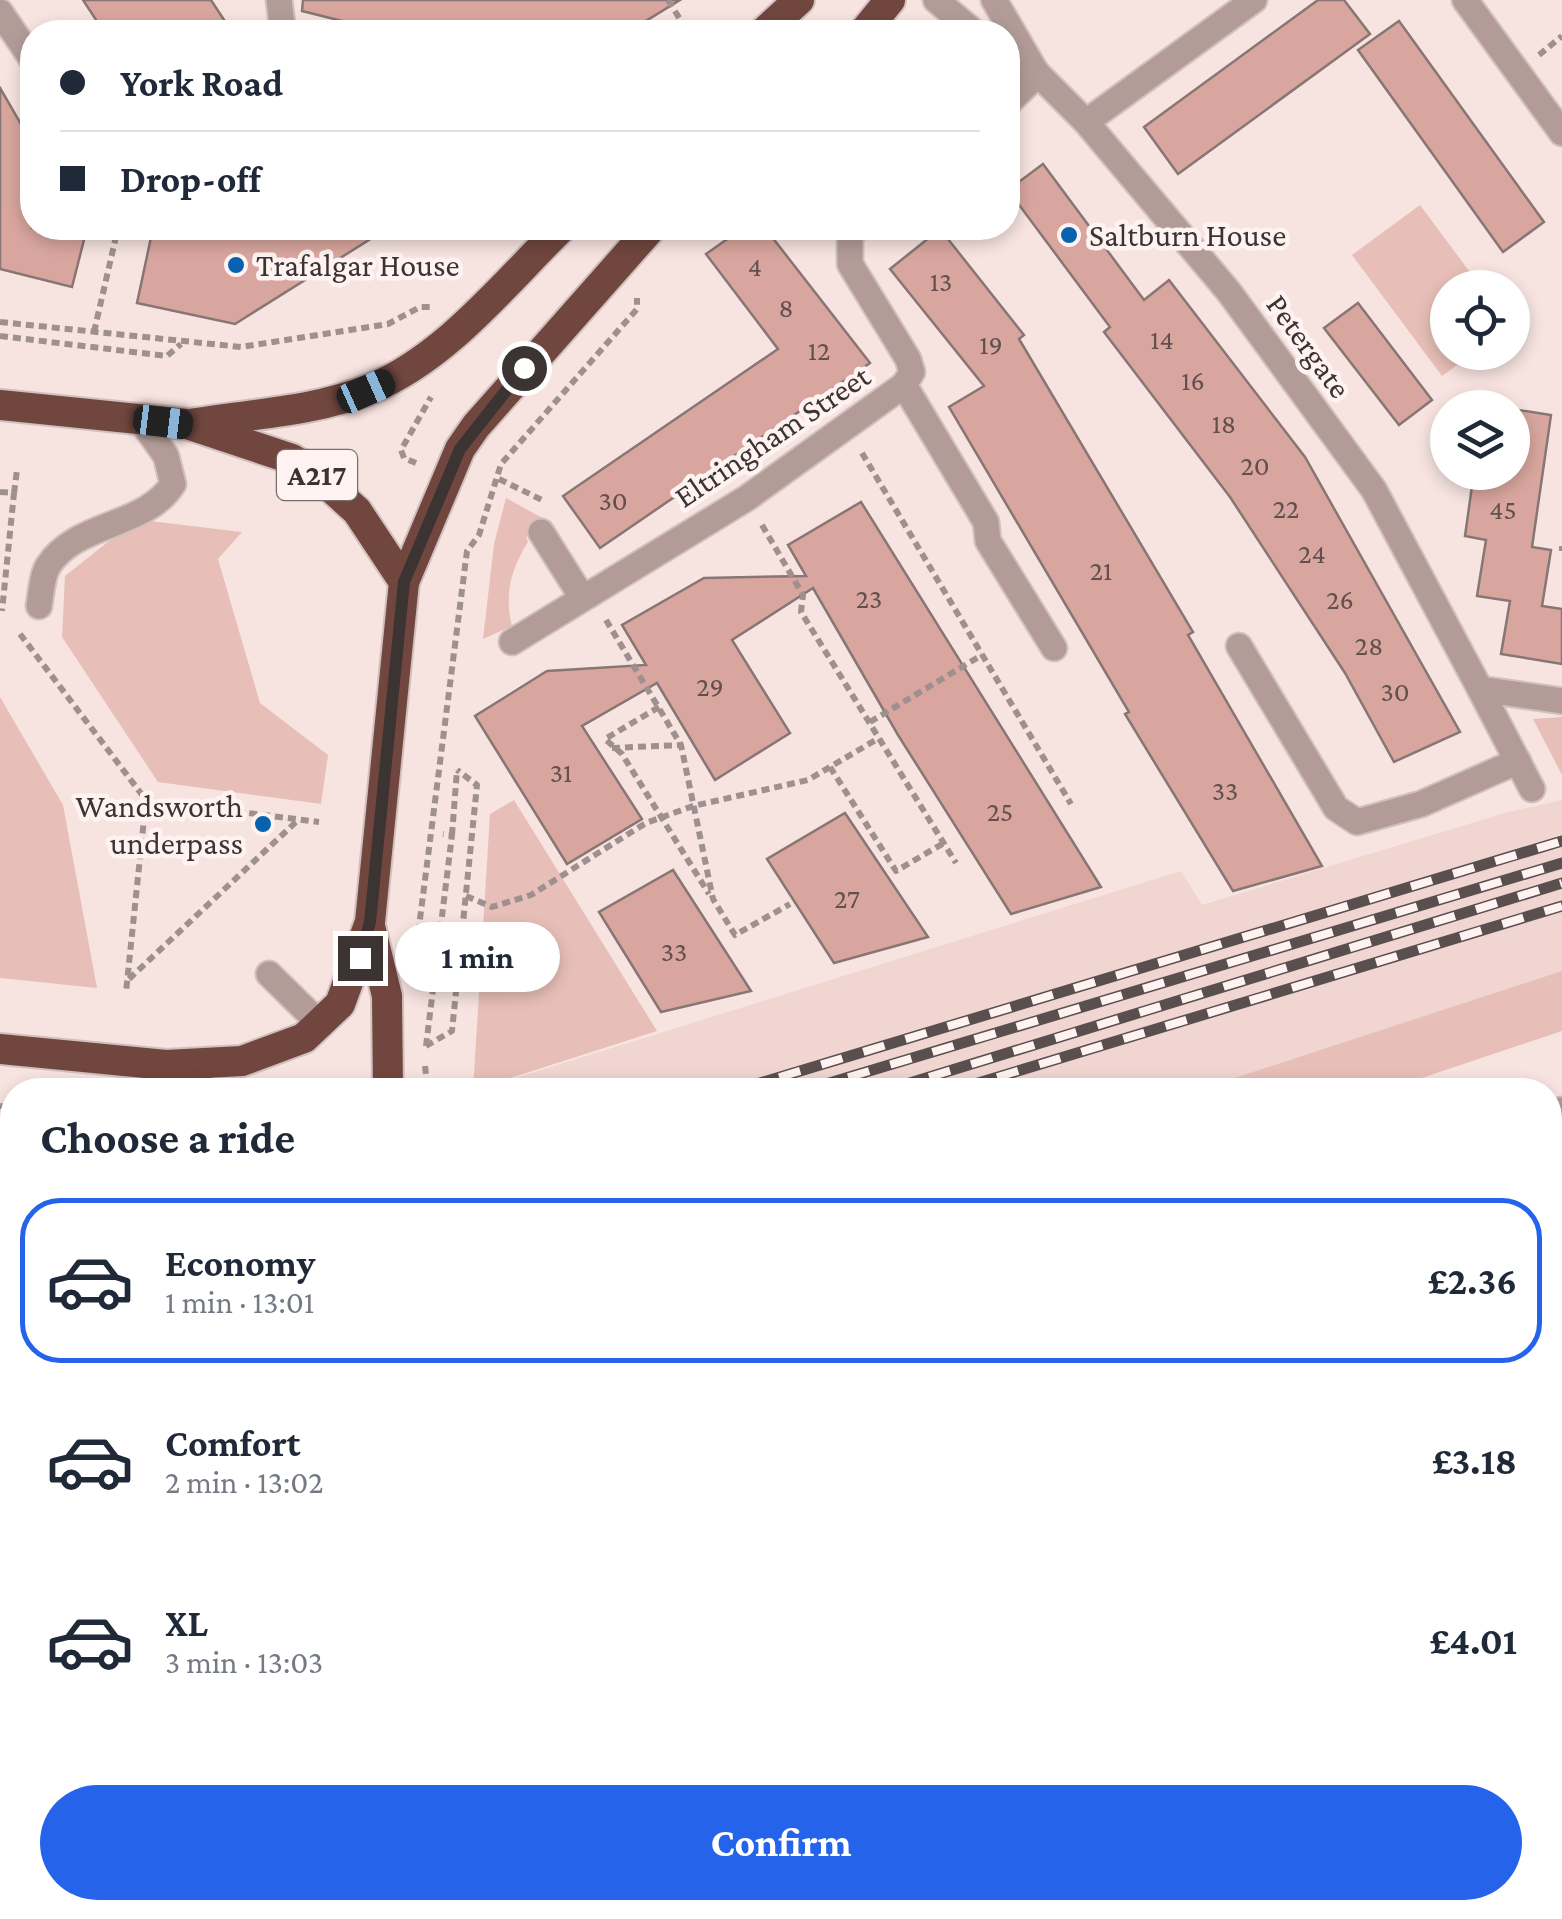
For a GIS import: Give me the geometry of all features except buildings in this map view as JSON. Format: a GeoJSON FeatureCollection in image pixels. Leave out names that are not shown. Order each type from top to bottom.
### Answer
{"type":"FeatureCollection","features":[{"type":"Feature","properties":{"kind":"highway"},"geometry":{"type":"LineString","coordinates":[[777,20],[799,0]]}},
{"type":"Feature","properties":{"kind":"highway"},"geometry":{"type":"LineString","coordinates":[[874,20],[890,0]]}},
{"type":"Feature","properties":{"kind":"highway"},"geometry":{"type":"LineString","coordinates":[[187,424],[298,408],[388,381],[441,344],[549,240]]}},
{"type":"Feature","properties":{"kind":"highway"},"geometry":{"type":"LineString","coordinates":[[0,1049],[202,1066],[276,1052],[321,1025],[352,981],[370,922],[404,582],[460,449],[500,396],[639,240]]}},
{"type":"Feature","properties":{"kind":"highway","name":"A217"},"geometry":{"type":"LineString","coordinates":[[0,405],[187,424],[292,460],[316,474],[357,511],[404,582]]}},
{"type":"Feature","properties":{"kind":"highway"},"geometry":{"type":"LineString","coordinates":[[370,922],[387,996],[388,1078]]}},
{"type":"Feature","properties":{"kind":"highway"},"geometry":{"type":"LineString","coordinates":[[117,1061],[178,1078]]}},
{"type":"Feature","properties":{"kind":"street"},"geometry":{"type":"LineString","coordinates":[[936,0],[960,20]]}},
{"type":"Feature","properties":{"kind":"street"},"geometry":{"type":"LineString","coordinates":[[1086,122],[1254,0]]}},
{"type":"Feature","properties":{"kind":"street"},"geometry":{"type":"LineString","coordinates":[[1464,0],[1562,133]]}},
{"type":"Feature","properties":{"kind":"street"},"geometry":{"type":"LineString","coordinates":[[0,12],[20,41]]}},
{"type":"Feature","properties":{"kind":"street","name":"Petergate"},"geometry":{"type":"LineString","coordinates":[[1020,44],[1038,74]]}},
{"type":"Feature","properties":{"kind":"street","name":"Petergate"},"geometry":{"type":"LineString","coordinates":[[1020,63],[1038,74],[1086,122],[1229,292],[1374,490],[1532,789]]}},
{"type":"Feature","properties":{"kind":"street"},"geometry":{"type":"LineString","coordinates":[[1020,91],[1038,74]]}},
{"type":"Feature","properties":{"kind":"street","name":"Eltringham Street"},"geometry":{"type":"LineString","coordinates":[[512,642],[747,498],[904,385],[912,372],[908,359],[850,264],[850,240]]}},
{"type":"Feature","properties":{"kind":"street"},"geometry":{"type":"LineString","coordinates":[[904,385],[986,522],[988,541],[1054,648]]}},
{"type":"Feature","properties":{"kind":"street"},"geometry":{"type":"LineString","coordinates":[[39,606],[46,567],[84,535],[164,499],[173,484],[166,456],[140,419]]}},
{"type":"Feature","properties":{"kind":"street"},"geometry":{"type":"LineString","coordinates":[[541,532],[582,597]]}},
{"type":"Feature","properties":{"kind":"street"},"geometry":{"type":"LineString","coordinates":[[1240,646],[1336,808],[1357,822],[1421,804],[1518,761]]}},
{"type":"Feature","properties":{"kind":"street"},"geometry":{"type":"LineString","coordinates":[[1480,689],[1562,701]]}},
{"type":"Feature","properties":{"kind":"street"},"geometry":{"type":"LineString","coordinates":[[269,974],[321,1025]]}},
{"type":"Feature","properties":{"kind":"path"},"geometry":{"type":"LineString","coordinates":[[94,332],[115,240]]}},
{"type":"Feature","properties":{"kind":"path"},"geometry":{"type":"LineString","coordinates":[[414,971],[467,551],[480,535],[501,464],[637,309],[629,250]]}},
{"type":"Feature","properties":{"kind":"path"},"geometry":{"type":"LineString","coordinates":[[0,322],[241,347],[388,324],[410,312]]}},
{"type":"Feature","properties":{"kind":"path"},"geometry":{"type":"LineString","coordinates":[[388,324],[394,336]]}},
{"type":"Feature","properties":{"kind":"path"},"geometry":{"type":"LineString","coordinates":[[0,336],[167,356],[182,343]]}},
{"type":"Feature","properties":{"kind":"path"},"geometry":{"type":"LineString","coordinates":[[411,461],[401,450],[431,396],[430,388]]}},
{"type":"Feature","properties":{"kind":"path"},"geometry":{"type":"LineString","coordinates":[[846,426],[1071,804]]}},
{"type":"Feature","properties":{"kind":"path"},"geometry":{"type":"LineString","coordinates":[[16,470],[1,611],[146,800],[126,992]]}},
{"type":"Feature","properties":{"kind":"path"},"geometry":{"type":"LineString","coordinates":[[0,492],[14,493]]}},
{"type":"Feature","properties":{"kind":"path"},"geometry":{"type":"LineString","coordinates":[[482,493],[492,497]]}},
{"type":"Feature","properties":{"kind":"path"},"geometry":{"type":"LineString","coordinates":[[759,519],[804,594],[800,612],[956,863]]}},
{"type":"Feature","properties":{"kind":"path"},"geometry":{"type":"LineString","coordinates":[[606,618],[681,744],[712,899]]}},
{"type":"Feature","properties":{"kind":"path"},"geometry":{"type":"LineString","coordinates":[[870,722],[982,655]]}},
{"type":"Feature","properties":{"kind":"path"},"geometry":{"type":"LineString","coordinates":[[659,707],[605,739],[622,754],[735,935],[790,904]]}},
{"type":"Feature","properties":{"kind":"path"},"geometry":{"type":"LineString","coordinates":[[466,896],[492,908],[531,894],[646,823],[693,806],[808,780],[879,738]]}},
{"type":"Feature","properties":{"kind":"path"},"geometry":{"type":"LineString","coordinates":[[611,748],[681,744]]}},
{"type":"Feature","properties":{"kind":"path"},"geometry":{"type":"LineString","coordinates":[[830,767],[896,871],[944,843]]}},
{"type":"Feature","properties":{"kind":"path"},"geometry":{"type":"LineString","coordinates":[[458,770],[477,786],[466,896],[452,1031],[426,1046],[458,770]]}},
{"type":"Feature","properties":{"kind":"path"},"geometry":{"type":"LineString","coordinates":[[146,800],[319,822]]}},
{"type":"Feature","properties":{"kind":"path"},"geometry":{"type":"LineString","coordinates":[[128,980],[298,820]]}},
{"type":"Feature","properties":{"kind":"shaded area"},"geometry":{"type":"Polygon","coordinates":[[[1420,205],[1468,270],[1430,270],[1430,360],[1352,255],[1420,205]]]}},
{"type":"Feature","properties":{"kind":"shaded area"},"geometry":{"type":"Polygon","coordinates":[[[506,498],[548,521],[526,537],[528,542],[513,572],[509,592],[512,626],[483,639],[494,544],[506,498]]]}},
{"type":"Feature","properties":{"kind":"shaded area"},"geometry":{"type":"Polygon","coordinates":[[[150,521],[242,532],[218,559],[260,703],[328,755],[321,804],[158,782],[62,637],[65,576],[109,541],[150,521]]]}},
{"type":"Feature","properties":{"kind":"shaded area"},"geometry":{"type":"Polygon","coordinates":[[[0,697],[63,805],[97,988],[0,978],[0,697]]]}},
{"type":"Feature","properties":{"kind":"shaded area"},"geometry":{"type":"Polygon","coordinates":[[[1562,717],[1562,775],[1533,719],[1562,717]]]}},
{"type":"Feature","properties":{"kind":"shaded area"},"geometry":{"type":"Polygon","coordinates":[[[514,800],[657,1031],[510,1078],[474,1078],[490,814],[514,800]]]}},
{"type":"Feature","properties":{"kind":"shaded area"},"geometry":{"type":"Polygon","coordinates":[[[1562,800],[1562,1012],[1346,1078],[516,1078],[1181,871],[1202,905],[1505,813],[1562,800]]]}},
{"type":"Feature","properties":{"kind":"shaded area"},"geometry":{"type":"Polygon","coordinates":[[[1562,971],[1562,1031],[1422,1078],[1235,1078],[1562,971]]]}},
{"type":"Feature","properties":{"kind":"railway"},"geometry":{"type":"LineString","coordinates":[[777,1078],[1562,841]]}},
{"type":"Feature","properties":{"kind":"railway"},"geometry":{"type":"LineString","coordinates":[[846,1078],[1562,863]]}},
{"type":"Feature","properties":{"kind":"railway"},"geometry":{"type":"LineString","coordinates":[[926,1078],[1562,883]]}},
{"type":"Feature","properties":{"kind":"railway"},"geometry":{"type":"LineString","coordinates":[[995,1078],[1562,906]]}},
{"type":"Feature","properties":{"kind":"place","name":"Saltburn House"},"geometry":{"type":"Point","coordinates":[1069,235]}},
{"type":"Feature","properties":{"kind":"place","name":"Trafalgar House"},"geometry":{"type":"Point","coordinates":[236,265]}},
{"type":"Feature","properties":{"kind":"place","name":"Wandsworth underpass"},"geometry":{"type":"Point","coordinates":[263,824]}},
{"type":"Feature","properties":{"kind":"route"},"geometry":{"type":"LineString","coordinates":[[360,958],[370,922],[404,582],[460,449],[524,368]]}}]}
